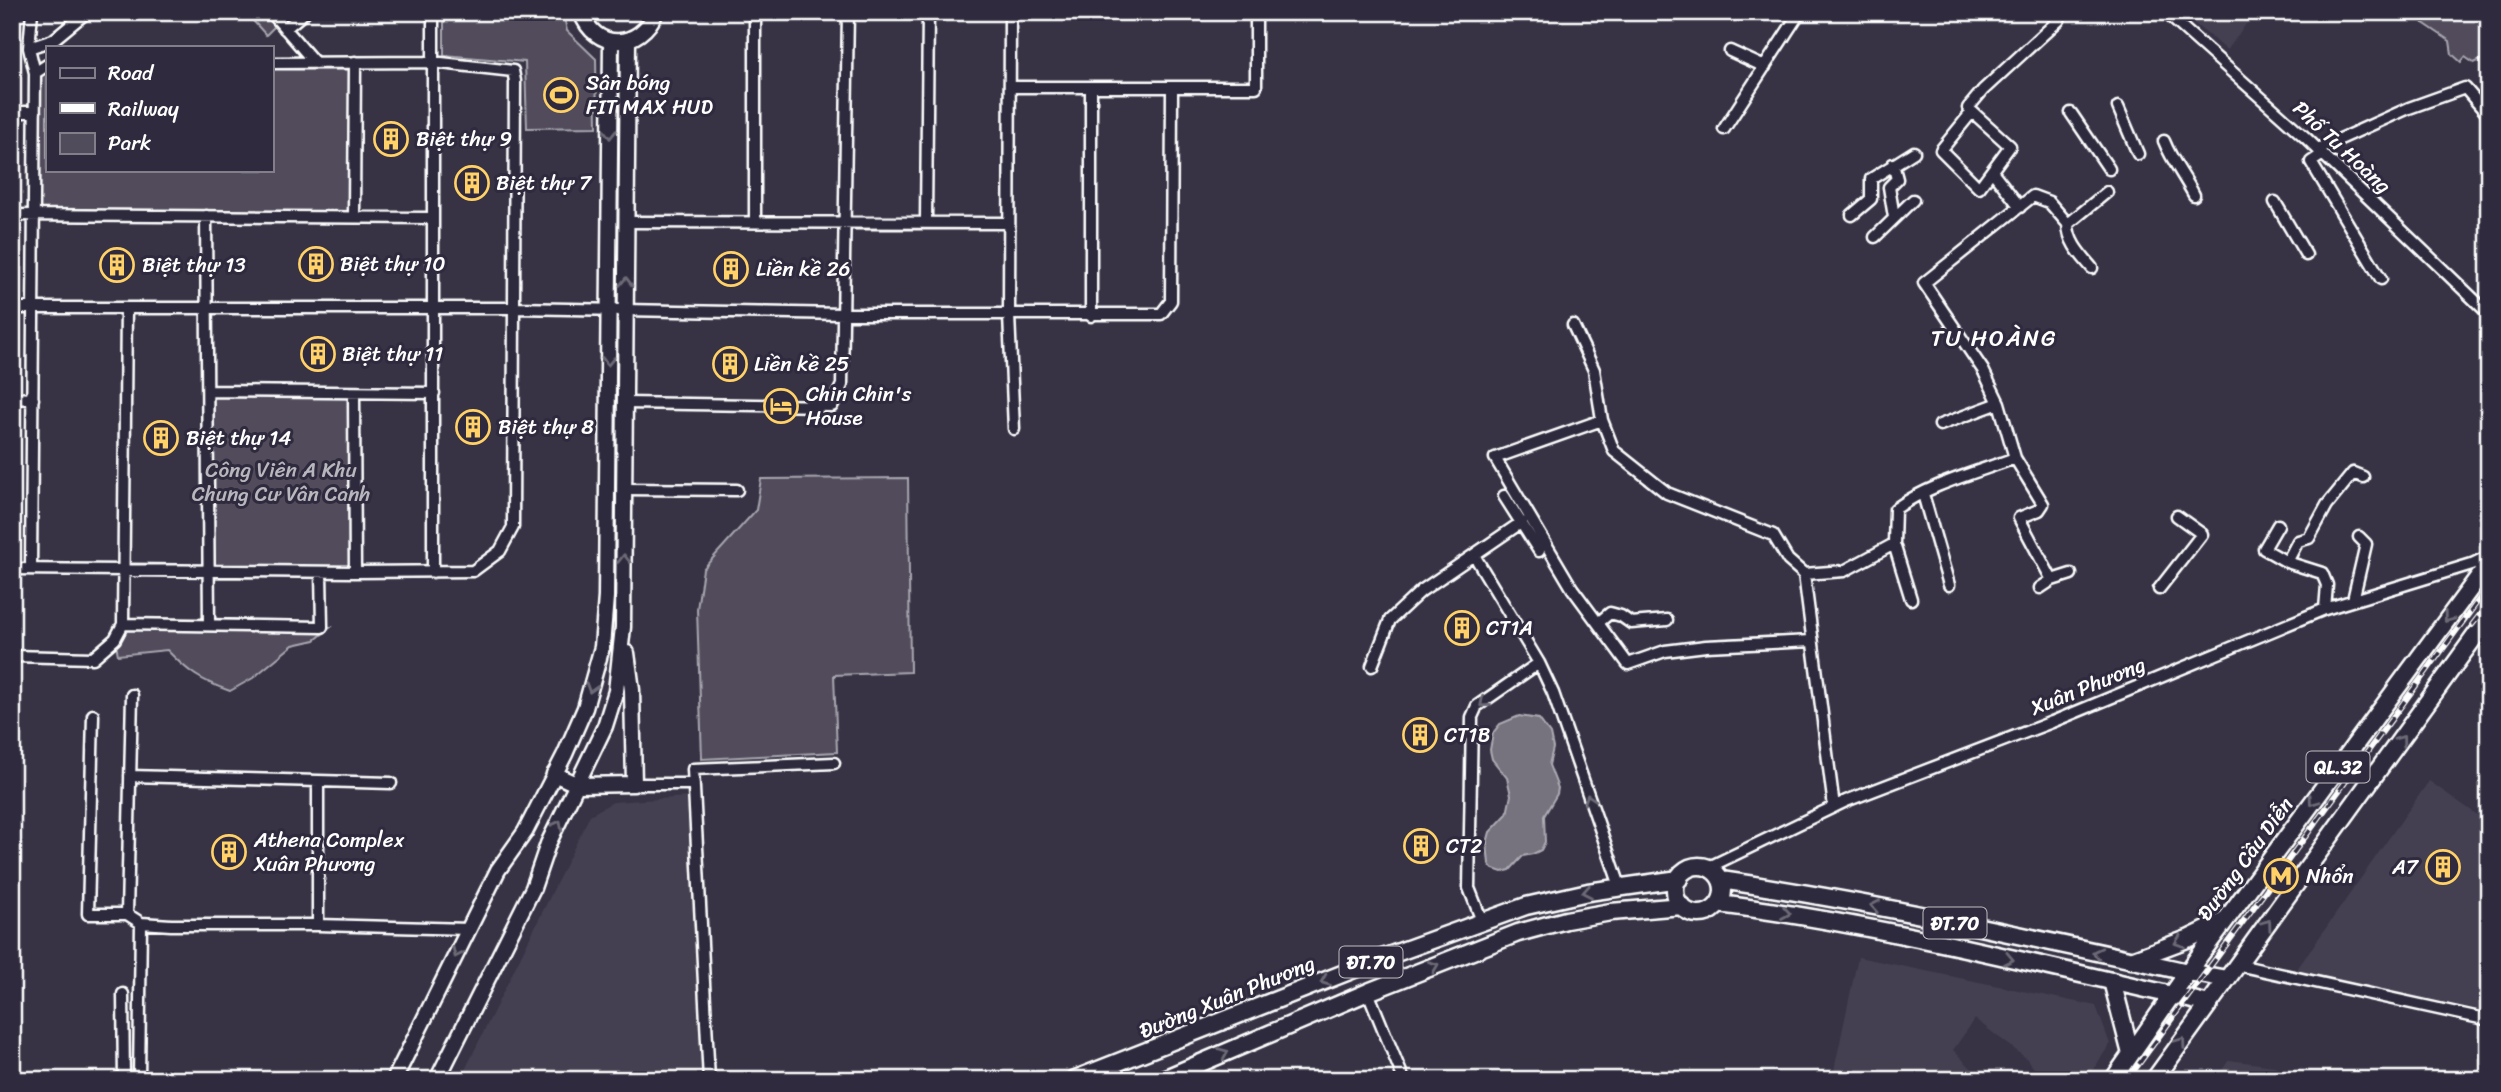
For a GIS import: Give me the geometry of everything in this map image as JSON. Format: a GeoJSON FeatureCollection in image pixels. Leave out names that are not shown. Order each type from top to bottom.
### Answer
{"type":"FeatureCollection","features":[{"type":"Feature","properties":{"kind":"main road"},"geometry":{"type":"LineString","coordinates":[[580,12],[591,30],[611,41],[628,40],[643,32],[651,24],[656,12]]}},
{"type":"Feature","properties":{"kind":"main road"},"geometry":{"type":"LineString","coordinates":[[437,1080],[533,888],[548,844],[605,726],[614,700],[621,663],[624,627],[628,40]]}},
{"type":"Feature","properties":{"kind":"main road"},"geometry":{"type":"LineString","coordinates":[[394,1080],[498,870],[525,832],[554,774],[585,708],[602,647],[605,621],[611,41]]}},
{"type":"Feature","properties":{"kind":"main road","name":"Đường Cầu Diễn"},"geometry":{"type":"LineString","coordinates":[[2113,1080],[2225,921],[2489,563]]}},
{"type":"Feature","properties":{"kind":"main road","name":"QL.32"},"geometry":{"type":"LineString","coordinates":[[2154,1080],[2489,617]]}},
{"type":"Feature","properties":{"kind":"main road"},"geometry":{"type":"LineString","coordinates":[[554,774],[578,785],[634,784],[632,690],[624,627]]}},
{"type":"Feature","properties":{"kind":"main road"},"geometry":{"type":"LineString","coordinates":[[1694,866],[1707,868],[1717,873],[1723,888],[1719,904],[1699,914],[1682,906],[1675,889],[1679,878],[1687,869],[1694,866]]}},
{"type":"Feature","properties":{"kind":"main road","name":"Đường Xuân Phương"},"geometry":{"type":"LineString","coordinates":[[1073,1080],[1526,906],[1679,878]]}},
{"type":"Feature","properties":{"kind":"main road","name":"ĐT.70"},"geometry":{"type":"LineString","coordinates":[[1721,880],[1869,904],[2227,979]]}},
{"type":"Feature","properties":{"kind":"main road","name":"ĐT.70"},"geometry":{"type":"LineString","coordinates":[[1719,904],[1797,915],[2209,1004]]}},
{"type":"Feature","properties":{"kind":"main road","name":"ĐT.70"},"geometry":{"type":"LineString","coordinates":[[1161,1080],[1367,992],[1518,933],[1566,919],[1682,906]]}},
{"type":"Feature","properties":{"kind":"main road"},"geometry":{"type":"LineString","coordinates":[[2131,960],[2190,938],[2225,921]]}},
{"type":"Feature","properties":{"kind":"main road"},"geometry":{"type":"LineString","coordinates":[[2112,981],[2131,1054]]}},
{"type":"Feature","properties":{"kind":"street"},"geometry":{"type":"LineString","coordinates":[[31,569],[35,112],[35,73],[29,48],[32,12]]}},
{"type":"Feature","properties":{"kind":"street"},"geometry":{"type":"LineString","coordinates":[[29,48],[53,40],[87,12]]}},
{"type":"Feature","properties":{"kind":"street"},"geometry":{"type":"LineString","coordinates":[[271,12],[315,63]]}},
{"type":"Feature","properties":{"kind":"street"},"geometry":{"type":"LineString","coordinates":[[285,29],[305,12]]}},
{"type":"Feature","properties":{"kind":"street"},"geometry":{"type":"LineString","coordinates":[[433,12],[433,572]]}},
{"type":"Feature","properties":{"kind":"street"},"geometry":{"type":"LineString","coordinates":[[755,12],[755,222]]}},
{"type":"Feature","properties":{"kind":"street"},"geometry":{"type":"LineString","coordinates":[[624,404],[832,406],[842,385],[848,12]]}},
{"type":"Feature","properties":{"kind":"street"},"geometry":{"type":"LineString","coordinates":[[926,221],[928,12]]}},
{"type":"Feature","properties":{"kind":"street"},"geometry":{"type":"LineString","coordinates":[[1010,12],[1009,315],[1014,429]]}},
{"type":"Feature","properties":{"kind":"street"},"geometry":{"type":"LineString","coordinates":[[1011,86],[1172,89],[1256,87],[1256,12]]}},
{"type":"Feature","properties":{"kind":"street"},"geometry":{"type":"LineString","coordinates":[[1724,129],[1800,12]]}},
{"type":"Feature","properties":{"kind":"street"},"geometry":{"type":"LineString","coordinates":[[1972,111],[1941,150],[1979,188],[2010,146],[1972,111],[1968,108],[1983,90],[2059,20],[2062,12]]}},
{"type":"Feature","properties":{"kind":"street","name":"Phố Tu Hoàng"},"geometry":{"type":"LineString","coordinates":[[2165,12],[2321,152],[2489,314]]}},
{"type":"Feature","properties":{"kind":"street"},"geometry":{"type":"LineString","coordinates":[[1730,51],[1765,67]]}},
{"type":"Feature","properties":{"kind":"street"},"geometry":{"type":"LineString","coordinates":[[354,217],[355,62]]}},
{"type":"Feature","properties":{"kind":"street"},"geometry":{"type":"LineString","coordinates":[[12,569],[473,571],[500,551],[513,527],[513,71],[432,62],[273,63]]}},
{"type":"Feature","properties":{"kind":"street"},"geometry":{"type":"LineString","coordinates":[[35,73],[46,66]]}},
{"type":"Feature","properties":{"kind":"street"},"geometry":{"type":"LineString","coordinates":[[1090,316],[1091,87]]}},
{"type":"Feature","properties":{"kind":"street"},"geometry":{"type":"LineString","coordinates":[[2381,279],[2311,162],[2321,152],[2409,108],[2466,88],[2489,116]]}},
{"type":"Feature","properties":{"kind":"street"},"geometry":{"type":"LineString","coordinates":[[12,308],[515,308],[843,314],[1161,314],[1171,301],[1172,89]]}},
{"type":"Feature","properties":{"kind":"street"},"geometry":{"type":"LineString","coordinates":[[2119,107],[2138,154]]}},
{"type":"Feature","properties":{"kind":"street"},"geometry":{"type":"LineString","coordinates":[[12,112],[35,112]]}},
{"type":"Feature","properties":{"kind":"street"},"geometry":{"type":"LineString","coordinates":[[2071,113],[2109,169]]}},
{"type":"Feature","properties":{"kind":"street"},"geometry":{"type":"LineString","coordinates":[[2164,141],[2171,160],[2184,174],[2193,195]]}},
{"type":"Feature","properties":{"kind":"street"},"geometry":{"type":"LineString","coordinates":[[1852,215],[1871,199],[1871,179],[1914,152]]}},
{"type":"Feature","properties":{"kind":"street"},"geometry":{"type":"LineString","coordinates":[[1893,164],[1898,179],[1889,187],[1894,217]]}},
{"type":"Feature","properties":{"kind":"street"},"geometry":{"type":"LineString","coordinates":[[1992,171],[2020,207]]}},
{"type":"Feature","properties":{"kind":"street"},"geometry":{"type":"LineString","coordinates":[[2068,224],[2107,192]]}},
{"type":"Feature","properties":{"kind":"street"},"geometry":{"type":"LineString","coordinates":[[2053,580],[2019,519],[2039,509],[2043,504],[2015,458],[1999,404],[1983,370],[1924,283],[2033,196],[2049,202],[2068,224],[2074,246],[2092,268]]}},
{"type":"Feature","properties":{"kind":"street"},"geometry":{"type":"LineString","coordinates":[[1875,237],[1913,200]]}},
{"type":"Feature","properties":{"kind":"street"},"geometry":{"type":"LineString","coordinates":[[2275,202],[2306,255]]}},
{"type":"Feature","properties":{"kind":"street"},"geometry":{"type":"LineString","coordinates":[[12,215],[433,218]]}},
{"type":"Feature","properties":{"kind":"street"},"geometry":{"type":"LineString","coordinates":[[206,216],[209,625]]}},
{"type":"Feature","properties":{"kind":"street"},"geometry":{"type":"LineString","coordinates":[[627,222],[1009,223]]}},
{"type":"Feature","properties":{"kind":"street"},"geometry":{"type":"LineString","coordinates":[[12,656],[93,658],[115,639],[123,624],[126,308]]}},
{"type":"Feature","properties":{"kind":"street"},"geometry":{"type":"LineString","coordinates":[[1573,326],[1594,370],[1602,420],[1614,451],[1667,493],[1773,535],[1788,560],[1804,574],[1833,807]]}},
{"type":"Feature","properties":{"kind":"street"},"geometry":{"type":"LineString","coordinates":[[208,391],[434,393]]}},
{"type":"Feature","properties":{"kind":"street"},"geometry":{"type":"LineString","coordinates":[[354,393],[355,572]]}},
{"type":"Feature","properties":{"kind":"street"},"geometry":{"type":"LineString","coordinates":[[12,398],[33,399]]}},
{"type":"Feature","properties":{"kind":"street"},"geometry":{"type":"LineString","coordinates":[[1940,425],[1999,404]]}},
{"type":"Feature","properties":{"kind":"street"},"geometry":{"type":"LineString","coordinates":[[1602,420],[1495,458],[1572,588],[1628,664],[1665,651],[1734,644],[1812,641]]}},
{"type":"Feature","properties":{"kind":"street"},"geometry":{"type":"LineString","coordinates":[[1911,599],[1894,544],[1895,509],[1941,485],[2015,458]]}},
{"type":"Feature","properties":{"kind":"street"},"geometry":{"type":"LineString","coordinates":[[2287,562],[2298,541],[2309,538],[2327,505],[2353,473],[2363,477]]}},
{"type":"Feature","properties":{"kind":"street"},"geometry":{"type":"LineString","coordinates":[[624,489],[737,490]]}},
{"type":"Feature","properties":{"kind":"street"},"geometry":{"type":"LineString","coordinates":[[1923,494],[1950,585]]}},
{"type":"Feature","properties":{"kind":"street"},"geometry":{"type":"LineString","coordinates":[[1504,496],[1539,551]]}},
{"type":"Feature","properties":{"kind":"street"},"geometry":{"type":"LineString","coordinates":[[2159,589],[2202,534],[2176,516]]}},
{"type":"Feature","properties":{"kind":"street"},"geometry":{"type":"LineString","coordinates":[[1372,666],[1390,620],[1421,591],[1522,522]]}},
{"type":"Feature","properties":{"kind":"street"},"geometry":{"type":"LineString","coordinates":[[2278,525],[2263,549],[2287,562],[2322,573],[2327,585],[2325,609]]}},
{"type":"Feature","properties":{"kind":"street"},"geometry":{"type":"LineString","coordinates":[[2353,600],[2366,544],[2359,537]]}},
{"type":"Feature","properties":{"kind":"street"},"geometry":{"type":"LineString","coordinates":[[1804,574],[1844,571],[1894,544]]}},
{"type":"Feature","properties":{"kind":"street"},"geometry":{"type":"LineString","coordinates":[[1474,555],[1539,663],[1553,693],[1620,887]]}},
{"type":"Feature","properties":{"kind":"street","name":"Xuân Phương"},"geometry":{"type":"LineString","coordinates":[[1707,868],[1833,807],[2052,722],[2325,609],[2472,564],[2489,555]]}},
{"type":"Feature","properties":{"kind":"street"},"geometry":{"type":"LineString","coordinates":[[123,624],[322,627],[321,572]]}},
{"type":"Feature","properties":{"kind":"street"},"geometry":{"type":"LineString","coordinates":[[2039,588],[2071,574]]}},
{"type":"Feature","properties":{"kind":"street"},"geometry":{"type":"LineString","coordinates":[[1598,623],[1610,613],[1631,623],[1667,620]]}},
{"type":"Feature","properties":{"kind":"street"},"geometry":{"type":"LineString","coordinates":[[1482,921],[1469,888],[1472,717],[1477,706],[1539,663]]}},
{"type":"Feature","properties":{"kind":"street"},"geometry":{"type":"LineString","coordinates":[[127,914],[132,695]]}},
{"type":"Feature","properties":{"kind":"street"},"geometry":{"type":"LineString","coordinates":[[93,715],[88,914],[127,914],[141,923],[469,929]]}},
{"type":"Feature","properties":{"kind":"street"},"geometry":{"type":"LineString","coordinates":[[709,1080],[693,769],[834,763]]}},
{"type":"Feature","properties":{"kind":"street"},"geometry":{"type":"LineString","coordinates":[[130,776],[391,783]]}},
{"type":"Feature","properties":{"kind":"street"},"geometry":{"type":"LineString","coordinates":[[318,783],[318,925]]}},
{"type":"Feature","properties":{"kind":"street"},"geometry":{"type":"LineString","coordinates":[[634,784],[694,784]]}},
{"type":"Feature","properties":{"kind":"street"},"geometry":{"type":"LineString","coordinates":[[139,1080],[141,923]]}},
{"type":"Feature","properties":{"kind":"street"},"geometry":{"type":"LineString","coordinates":[[2238,965],[2489,1020]]}},
{"type":"Feature","properties":{"kind":"street"},"geometry":{"type":"LineString","coordinates":[[1367,992],[1404,1080]]}},
{"type":"Feature","properties":{"kind":"street"},"geometry":{"type":"LineString","coordinates":[[123,994],[124,1080]]}},
{"type":"Feature","properties":{"kind":"shaded area"},"geometry":{"type":"Polygon","coordinates":[[[2180,12],[2255,12],[2227,50],[2180,12]]]}},
{"type":"Feature","properties":{"kind":"shaded area"},"geometry":{"type":"Polygon","coordinates":[[[1519,716],[1539,719],[1550,734],[1553,748],[1549,765],[1558,788],[1544,816],[1545,842],[1541,850],[1523,856],[1510,870],[1502,872],[1493,869],[1489,864],[1487,843],[1490,832],[1507,814],[1511,795],[1507,778],[1492,759],[1490,750],[1493,733],[1500,724],[1519,716]]]}},
{"type":"Feature","properties":{"kind":"shaded area"},"geometry":{"type":"Polygon","coordinates":[[[2429,781],[2489,823],[2489,1011],[2295,972],[2429,781]]]}},
{"type":"Feature","properties":{"kind":"shaded area"},"geometry":{"type":"Polygon","coordinates":[[[689,797],[702,1080],[460,1080],[590,815],[613,802],[689,797]]]}},
{"type":"Feature","properties":{"kind":"shaded area"},"geometry":{"type":"Polygon","coordinates":[[[1858,957],[2096,1006],[2110,1044],[2086,1080],[2043,1080],[2026,1058],[1975,1019],[1953,1050],[1983,1080],[1832,1080],[1858,957]]]}},
{"type":"Feature","properties":{"kind":"shaded area"},"geometry":{"type":"Polygon","coordinates":[[[2229,1060],[2274,1066],[2295,1080],[2215,1080],[2229,1060]]]}},
{"type":"Feature","properties":{"kind":"green space"},"geometry":{"type":"Polygon","coordinates":[[[245,12],[289,12],[266,35],[245,12]]]}},
{"type":"Feature","properties":{"kind":"green space","name":"Sân bóng FIT MAX HUD"},"geometry":{"type":"Polygon","coordinates":[[[444,12],[563,12],[567,31],[596,59],[597,127],[527,128],[525,62],[444,55],[444,12]]]}},
{"type":"Feature","properties":{"kind":"green space"},"geometry":{"type":"Polygon","coordinates":[[[2407,12],[2489,12],[2489,56],[2474,63],[2465,57],[2461,62],[2452,54],[2450,41],[2407,12]]]}},
{"type":"Feature","properties":{"kind":"green space"},"geometry":{"type":"Polygon","coordinates":[[[355,62],[354,217],[34,215],[35,73],[46,66],[46,172],[273,172],[273,63],[355,62]]]}},
{"type":"Feature","properties":{"kind":"green space","name":"Công Viên A Khu Chung Cư Vân Canh"},"geometry":{"type":"Polygon","coordinates":[[[208,391],[354,393],[355,572],[208,571],[208,391]]]}},
{"type":"Feature","properties":{"kind":"green space"},"geometry":{"type":"Polygon","coordinates":[[[908,478],[910,672],[834,675],[837,752],[702,759],[697,609],[703,569],[756,510],[761,479],[908,478]]]}},
{"type":"Feature","properties":{"kind":"green space"},"geometry":{"type":"Polygon","coordinates":[[[123,624],[331,627],[315,640],[293,645],[253,678],[230,691],[196,675],[167,650],[118,655],[115,639],[123,624]]]}},
{"type":"Feature","properties":{"kind":"railway"},"geometry":{"type":"LineString","coordinates":[[2127,1080],[2489,586]]}},
{"type":"Feature","properties":{"kind":"railway"},"geometry":{"type":"LineString","coordinates":[[2472,625],[2489,603]]}},
{"type":"Feature","properties":{"kind":"place","name":"Sân bóng FIT MAX HUD"},"geometry":{"type":"Point","coordinates":[561,95]}},
{"type":"Feature","properties":{"kind":"place","name":"Biệt thự 9"},"geometry":{"type":"Point","coordinates":[391,139]}},
{"type":"Feature","properties":{"kind":"place","name":"Biệt thự 7"},"geometry":{"type":"Point","coordinates":[472,183]}},
{"type":"Feature","properties":{"kind":"place","name":"Biệt thự 10"},"geometry":{"type":"Point","coordinates":[316,264]}},
{"type":"Feature","properties":{"kind":"place","name":"Biệt thự 13"},"geometry":{"type":"Point","coordinates":[117,265]}},
{"type":"Feature","properties":{"kind":"place","name":"Liền kề 26"},"geometry":{"type":"Point","coordinates":[731,269]}},
{"type":"Feature","properties":{"kind":"place","name":"Biệt thự 11"},"geometry":{"type":"Point","coordinates":[318,354]}},
{"type":"Feature","properties":{"kind":"place","name":"Liền kề 25"},"geometry":{"type":"Point","coordinates":[730,364]}},
{"type":"Feature","properties":{"kind":"place","name":"Chin Chin's House"},"geometry":{"type":"Point","coordinates":[781,406]}},
{"type":"Feature","properties":{"kind":"place","name":"Biệt thự 8"},"geometry":{"type":"Point","coordinates":[473,427]}},
{"type":"Feature","properties":{"kind":"place","name":"Biệt thự 14"},"geometry":{"type":"Point","coordinates":[161,438]}},
{"type":"Feature","properties":{"kind":"place","name":"CT1A"},"geometry":{"type":"Point","coordinates":[1462,628]}},
{"type":"Feature","properties":{"kind":"place","name":"CT1B"},"geometry":{"type":"Point","coordinates":[1420,735]}},
{"type":"Feature","properties":{"kind":"place","name":"CT2"},"geometry":{"type":"Point","coordinates":[1421,846]}},
{"type":"Feature","properties":{"kind":"place","name":"Athena Complex Xuân Phương"},"geometry":{"type":"Point","coordinates":[229,852]}},
{"type":"Feature","properties":{"kind":"place","name":"A7"},"geometry":{"type":"Point","coordinates":[2443,867]}},
{"type":"Feature","properties":{"kind":"place","name":"Nhổn"},"geometry":{"type":"Point","coordinates":[2281,876]}},
{"type":"Feature","properties":{"kind":"district","name":"TU HOÀNG"},"geometry":{"type":"Point","coordinates":[1994,338]}}]}
